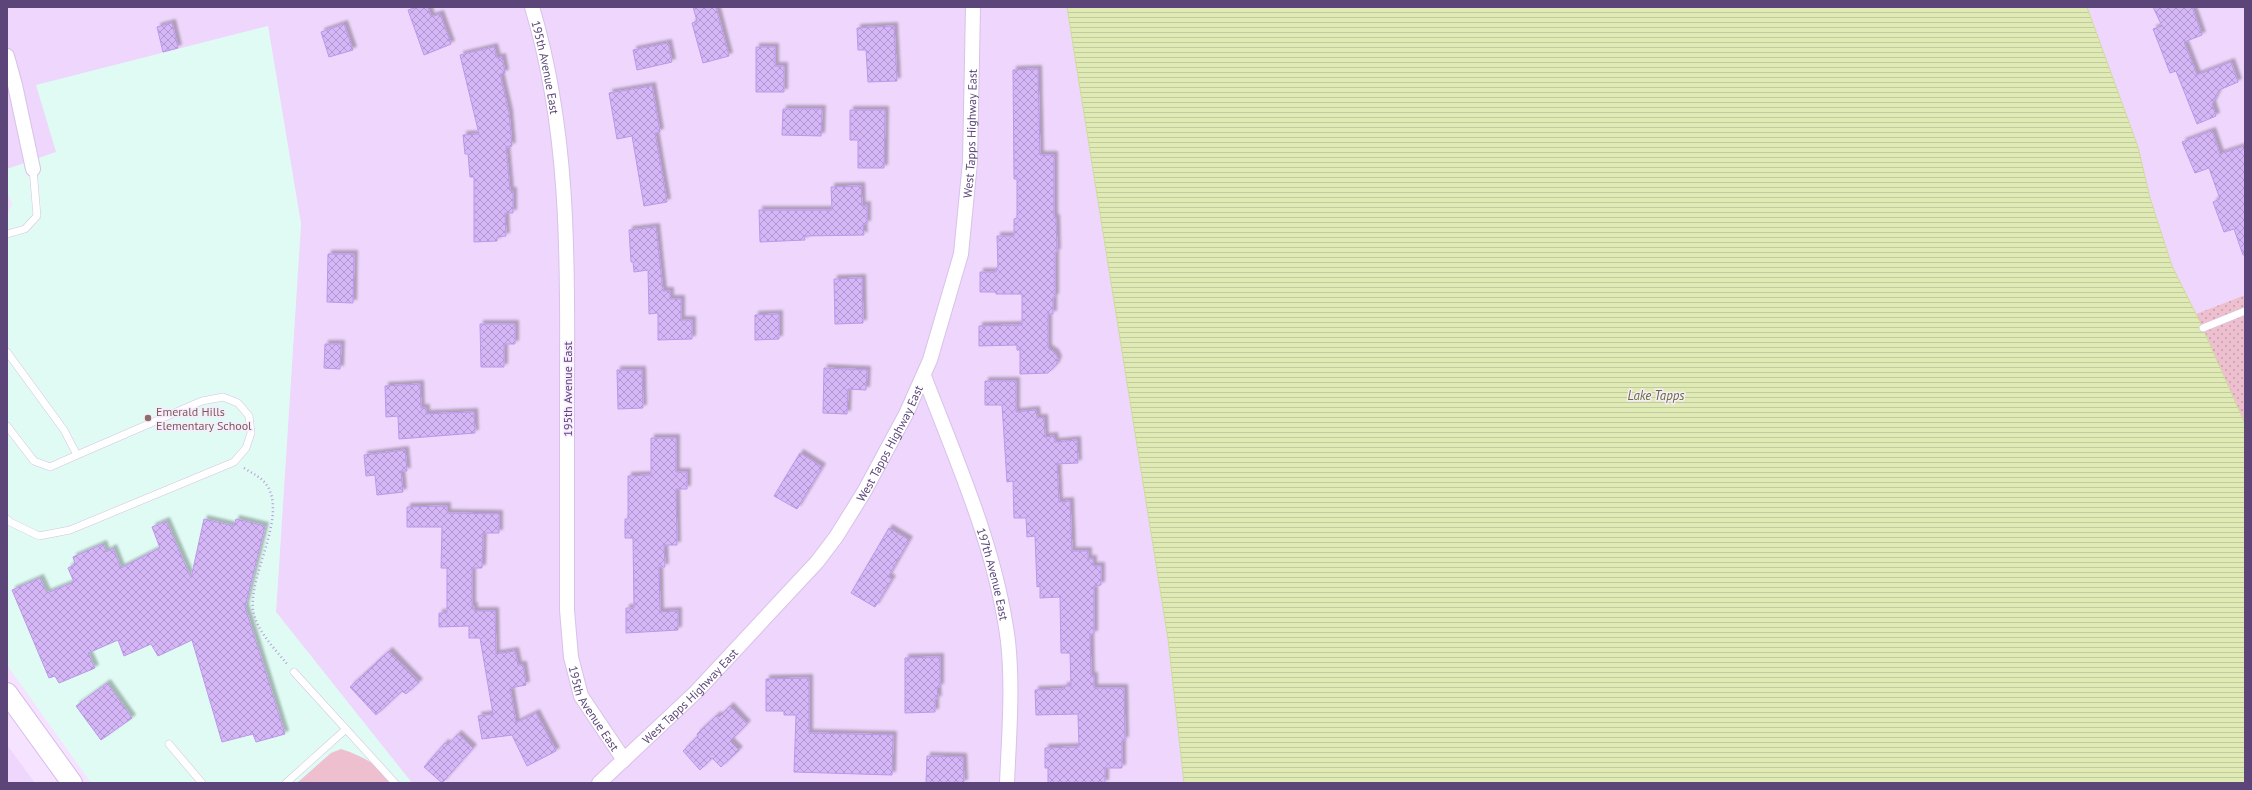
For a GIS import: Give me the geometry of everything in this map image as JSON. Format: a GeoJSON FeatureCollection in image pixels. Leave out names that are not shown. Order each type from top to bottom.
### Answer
{"type":"FeatureCollection","features":[{"type":"Feature","properties":{"kind":"street","name":"195th Avenue East"},"geometry":{"type":"LineString","coordinates":[[532,7],[546,64],[559,137],[567,234],[567,610],[571,657],[581,696],[624,760]]}},
{"type":"Feature","properties":{"kind":"street","name":"West Tapps Highway East"},"geometry":{"type":"LineString","coordinates":[[599,783],[696,692],[817,562],[836,537],[864,492],[906,414],[924,376],[961,254],[970,162],[973,7]]}},
{"type":"Feature","properties":{"kind":"street"},"geometry":{"type":"LineString","coordinates":[[7,56],[15,85],[33,169]]}},
{"type":"Feature","properties":{"kind":"street","name":"197th Avenue East"},"geometry":{"type":"LineString","coordinates":[[924,376],[981,524],[1000,598],[1008,642],[1010,712],[1006,783]]}},
{"type":"Feature","properties":{"kind":"street"},"geometry":{"type":"LineString","coordinates":[[7,693],[72,783]]}},
{"type":"Feature","properties":{"kind":"lane"},"geometry":{"type":"LineString","coordinates":[[7,234],[25,229],[37,216],[33,169]]}},
{"type":"Feature","properties":{"kind":"lane"},"geometry":{"type":"LineString","coordinates":[[2203,328],[2245,311]]}},
{"type":"Feature","properties":{"kind":"lane"},"geometry":{"type":"LineString","coordinates":[[7,352],[64,430],[77,455]]}},
{"type":"Feature","properties":{"kind":"lane"},"geometry":{"type":"LineString","coordinates":[[7,426],[34,461],[50,467],[202,401],[223,397],[238,403],[249,416],[251,433],[246,448],[234,462],[70,530],[39,536],[10,522],[7,519]]}},
{"type":"Feature","properties":{"kind":"lane"},"geometry":{"type":"LineString","coordinates":[[294,672],[395,783]]}},
{"type":"Feature","properties":{"kind":"lane"},"geometry":{"type":"LineString","coordinates":[[286,783],[346,729]]}},
{"type":"Feature","properties":{"kind":"lane"},"geometry":{"type":"LineString","coordinates":[[169,744],[202,783]]}},
{"type":"Feature","properties":{"kind":"path"},"geometry":{"type":"LineString","coordinates":[[234,462],[262,480],[268,488],[271,498],[272,515],[254,591],[254,611],[256,622],[275,649],[294,672]]}},
{"type":"Feature","properties":{"kind":"shaded area"},"geometry":{"type":"Polygon","coordinates":[[[7,7],[1067,7],[1168,639],[1184,783],[412,783],[276,612],[301,224],[268,26],[37,85],[57,152],[7,169],[7,7]]]}},
{"type":"Feature","properties":{"kind":"shaded area"},"geometry":{"type":"Polygon","coordinates":[[[2087,7],[2245,7],[2245,295],[2196,314],[2172,266],[2150,198],[2138,147],[2087,7]]]}},
{"type":"Feature","properties":{"kind":"shaded area","name":"Emerald Hills Elementary School"},"geometry":{"type":"Polygon","coordinates":[[[268,26],[301,224],[276,612],[412,783],[91,783],[7,665],[7,215],[12,204],[7,192],[7,169],[56,152],[36,85],[268,26]]]}},
{"type":"Feature","properties":{"kind":"shaded area"},"geometry":{"type":"Polygon","coordinates":[[[2245,295],[2245,424],[2196,314],[2245,295]]]}},
{"type":"Feature","properties":{"kind":"shaded area"},"geometry":{"type":"Polygon","coordinates":[[[7,745],[35,783],[7,783],[7,745]]]}},
{"type":"Feature","properties":{"kind":"shaded area"},"geometry":{"type":"Polygon","coordinates":[[[341,749],[356,754],[377,766],[394,783],[297,783],[331,753],[341,749]]]}},
{"type":"Feature","properties":{"kind":"water","name":"Lake Tapps"},"geometry":{"type":"Polygon","coordinates":[[[1067,7],[2087,7],[2138,147],[2150,198],[2172,266],[2199,320],[2245,424],[2245,783],[1184,783],[1168,639],[1067,7]]]}},
{"type":"Feature","properties":{"kind":"building"},"geometry":{"type":"Polygon","coordinates":[[[417,7],[428,7],[431,17],[440,14],[451,44],[424,55],[408,10],[417,7]]]}},
{"type":"Feature","properties":{"kind":"building"},"geometry":{"type":"Polygon","coordinates":[[[693,7],[716,7],[729,56],[703,63],[692,23],[697,21],[693,7]]]}},
{"type":"Feature","properties":{"kind":"building"},"geometry":{"type":"Polygon","coordinates":[[[2153,7],[2192,7],[2202,35],[2184,42],[2197,75],[2231,62],[2238,82],[2219,90],[2212,104],[2216,116],[2197,124],[2176,71],[2170,73],[2153,29],[2162,26],[2153,7]]]}},
{"type":"Feature","properties":{"kind":"building"},"geometry":{"type":"Polygon","coordinates":[[[172,23],[178,48],[163,52],[157,27],[172,23]]]}},
{"type":"Feature","properties":{"kind":"building"},"geometry":{"type":"Polygon","coordinates":[[[344,24],[353,50],[329,57],[321,32],[344,24]]]}},
{"type":"Feature","properties":{"kind":"building"},"geometry":{"type":"Polygon","coordinates":[[[894,26],[897,81],[868,82],[866,50],[858,50],[857,28],[894,26]]]}},
{"type":"Feature","properties":{"kind":"building"},"geometry":{"type":"Polygon","coordinates":[[[668,43],[672,62],[637,70],[633,50],[668,43]]]}},
{"type":"Feature","properties":{"kind":"building"},"geometry":{"type":"Polygon","coordinates":[[[494,47],[497,58],[502,57],[505,73],[500,74],[509,113],[512,146],[506,147],[510,191],[513,191],[513,213],[505,213],[506,236],[497,237],[497,241],[474,242],[474,177],[470,177],[468,154],[465,154],[463,135],[479,134],[460,55],[494,47]]]}},
{"type":"Feature","properties":{"kind":"building"},"geometry":{"type":"Polygon","coordinates":[[[756,47],[775,47],[775,66],[784,66],[784,92],[756,92],[756,47]]]}},
{"type":"Feature","properties":{"kind":"building"},"geometry":{"type":"Polygon","coordinates":[[[1038,69],[1040,155],[1054,155],[1054,218],[1056,218],[1057,252],[1055,252],[1055,297],[1053,297],[1053,314],[1048,314],[1048,348],[1055,353],[1058,359],[1056,365],[1048,373],[1020,374],[1020,350],[1017,350],[1017,345],[979,346],[979,326],[1022,325],[1022,294],[996,294],[996,292],[980,292],[980,272],[996,272],[996,268],[998,268],[997,236],[1014,236],[1014,219],[1017,218],[1017,179],[1014,179],[1013,70],[1038,69]]]}},
{"type":"Feature","properties":{"kind":"building"},"geometry":{"type":"Polygon","coordinates":[[[652,86],[660,132],[655,133],[667,202],[644,206],[632,136],[617,139],[609,93],[652,86]]]}},
{"type":"Feature","properties":{"kind":"building"},"geometry":{"type":"Polygon","coordinates":[[[783,109],[822,109],[821,136],[782,135],[783,109]]]}},
{"type":"Feature","properties":{"kind":"building"},"geometry":{"type":"Polygon","coordinates":[[[850,110],[885,110],[884,168],[858,168],[858,140],[850,140],[850,110]]]}},
{"type":"Feature","properties":{"kind":"building"},"geometry":{"type":"Polygon","coordinates":[[[2212,131],[2220,154],[2245,146],[2245,255],[2243,255],[2234,229],[2224,232],[2213,202],[2220,199],[2209,168],[2195,173],[2182,142],[2212,131]]]}},
{"type":"Feature","properties":{"kind":"building"},"geometry":{"type":"Polygon","coordinates":[[[861,186],[862,206],[867,205],[867,224],[863,224],[864,235],[804,236],[805,240],[760,242],[759,210],[832,210],[831,187],[861,186]]]}},
{"type":"Feature","properties":{"kind":"building"},"geometry":{"type":"Polygon","coordinates":[[[656,227],[663,291],[670,291],[670,299],[681,299],[681,320],[692,320],[692,339],[658,340],[658,313],[649,314],[648,270],[634,272],[633,262],[631,262],[629,230],[656,227]]]}},
{"type":"Feature","properties":{"kind":"building"},"geometry":{"type":"Polygon","coordinates":[[[328,254],[354,254],[353,303],[327,302],[328,254]]]}},
{"type":"Feature","properties":{"kind":"building"},"geometry":{"type":"Polygon","coordinates":[[[862,278],[863,323],[835,324],[834,279],[862,278]]]}},
{"type":"Feature","properties":{"kind":"building"},"geometry":{"type":"Polygon","coordinates":[[[779,314],[779,339],[755,340],[755,315],[779,314]]]}},
{"type":"Feature","properties":{"kind":"building"},"geometry":{"type":"Polygon","coordinates":[[[480,324],[515,324],[515,344],[504,344],[504,367],[481,367],[480,324]]]}},
{"type":"Feature","properties":{"kind":"building"},"geometry":{"type":"Polygon","coordinates":[[[325,344],[341,344],[340,369],[324,368],[325,344]]]}},
{"type":"Feature","properties":{"kind":"building"},"geometry":{"type":"Polygon","coordinates":[[[824,368],[867,370],[866,390],[848,389],[847,414],[823,413],[824,368]]]}},
{"type":"Feature","properties":{"kind":"building"},"geometry":{"type":"Polygon","coordinates":[[[617,370],[642,370],[643,408],[618,409],[617,370]]]}},
{"type":"Feature","properties":{"kind":"building"},"geometry":{"type":"Polygon","coordinates":[[[985,381],[1016,381],[1016,412],[1036,410],[1037,418],[1044,418],[1045,437],[1054,436],[1055,442],[1077,440],[1078,463],[1057,464],[1059,502],[1070,501],[1072,551],[1088,551],[1088,559],[1093,559],[1093,566],[1101,566],[1101,585],[1094,586],[1094,634],[1090,634],[1091,676],[1094,676],[1094,688],[1124,688],[1125,740],[1122,740],[1122,768],[1105,768],[1105,783],[1048,783],[1048,768],[1045,768],[1045,748],[1079,747],[1078,714],[1036,715],[1035,690],[1064,689],[1064,686],[1071,686],[1070,653],[1061,653],[1060,597],[1040,598],[1040,586],[1037,587],[1035,536],[1027,537],[1026,518],[1014,518],[1013,481],[1007,482],[1002,405],[985,405],[985,381]]]}},
{"type":"Feature","properties":{"kind":"building"},"geometry":{"type":"Polygon","coordinates":[[[420,384],[421,408],[426,408],[426,414],[474,412],[475,433],[399,439],[398,416],[386,417],[385,386],[420,384]]]}},
{"type":"Feature","properties":{"kind":"building"},"geometry":{"type":"Polygon","coordinates":[[[651,438],[676,438],[676,472],[687,472],[687,489],[676,489],[677,545],[664,545],[665,567],[659,567],[660,612],[678,611],[678,630],[626,633],[626,608],[634,608],[633,538],[625,538],[625,519],[628,519],[628,476],[651,475],[651,438]]]}},
{"type":"Feature","properties":{"kind":"building"},"geometry":{"type":"Polygon","coordinates":[[[405,450],[407,471],[401,471],[403,492],[377,495],[375,475],[366,476],[364,455],[405,450]]]}},
{"type":"Feature","properties":{"kind":"building"},"geometry":{"type":"Polygon","coordinates":[[[800,453],[822,467],[797,509],[774,496],[800,453]]]}},
{"type":"Feature","properties":{"kind":"building"},"geometry":{"type":"Polygon","coordinates":[[[447,506],[447,513],[499,514],[499,533],[483,533],[482,568],[472,568],[472,606],[474,606],[474,611],[495,611],[496,654],[515,651],[518,665],[523,665],[526,685],[510,688],[516,723],[536,713],[556,751],[527,766],[512,735],[482,739],[478,716],[493,714],[480,638],[469,638],[469,626],[439,627],[439,613],[447,613],[447,568],[441,568],[442,527],[407,527],[407,507],[447,506]]]}},
{"type":"Feature","properties":{"kind":"building"},"geometry":{"type":"Polygon","coordinates":[[[204,519],[234,526],[236,519],[265,526],[245,607],[285,734],[256,742],[253,734],[222,742],[192,640],[158,656],[151,644],[124,656],[118,640],[88,653],[95,668],[59,683],[55,676],[49,678],[12,590],[40,578],[47,593],[74,582],[68,568],[75,564],[73,557],[103,544],[106,552],[113,548],[121,568],[160,548],[152,527],[166,521],[191,578],[204,519]]]}},
{"type":"Feature","properties":{"kind":"building"},"geometry":{"type":"Polygon","coordinates":[[[889,528],[909,540],[888,577],[892,579],[875,607],[851,593],[889,528]]]}},
{"type":"Feature","properties":{"kind":"building"},"geometry":{"type":"Polygon","coordinates":[[[389,651],[419,682],[406,694],[402,691],[376,715],[350,687],[389,651]]]}},
{"type":"Feature","properties":{"kind":"building"},"geometry":{"type":"Polygon","coordinates":[[[940,657],[940,687],[937,687],[938,699],[935,699],[935,712],[905,713],[905,658],[940,657]]]}},
{"type":"Feature","properties":{"kind":"building"},"geometry":{"type":"Polygon","coordinates":[[[809,678],[809,733],[893,735],[892,775],[794,772],[796,715],[784,715],[784,711],[766,711],[766,679],[809,678]]]}},
{"type":"Feature","properties":{"kind":"building"},"geometry":{"type":"Polygon","coordinates":[[[107,683],[132,718],[101,740],[76,706],[107,683]]]}},
{"type":"Feature","properties":{"kind":"building"},"geometry":{"type":"Polygon","coordinates":[[[730,706],[747,724],[730,741],[739,750],[721,767],[712,758],[700,770],[683,751],[698,736],[697,734],[717,715],[719,717],[730,706]]]}},
{"type":"Feature","properties":{"kind":"building"},"geometry":{"type":"Polygon","coordinates":[[[458,734],[473,748],[442,783],[424,767],[445,743],[448,745],[458,734]]]}},
{"type":"Feature","properties":{"kind":"building"},"geometry":{"type":"Polygon","coordinates":[[[927,756],[963,757],[964,783],[926,783],[927,756]]]}},
{"type":"Feature","properties":{"kind":"place","name":"Emerald Hills Elementary School"},"geometry":{"type":"Point","coordinates":[148,418]}}]}
